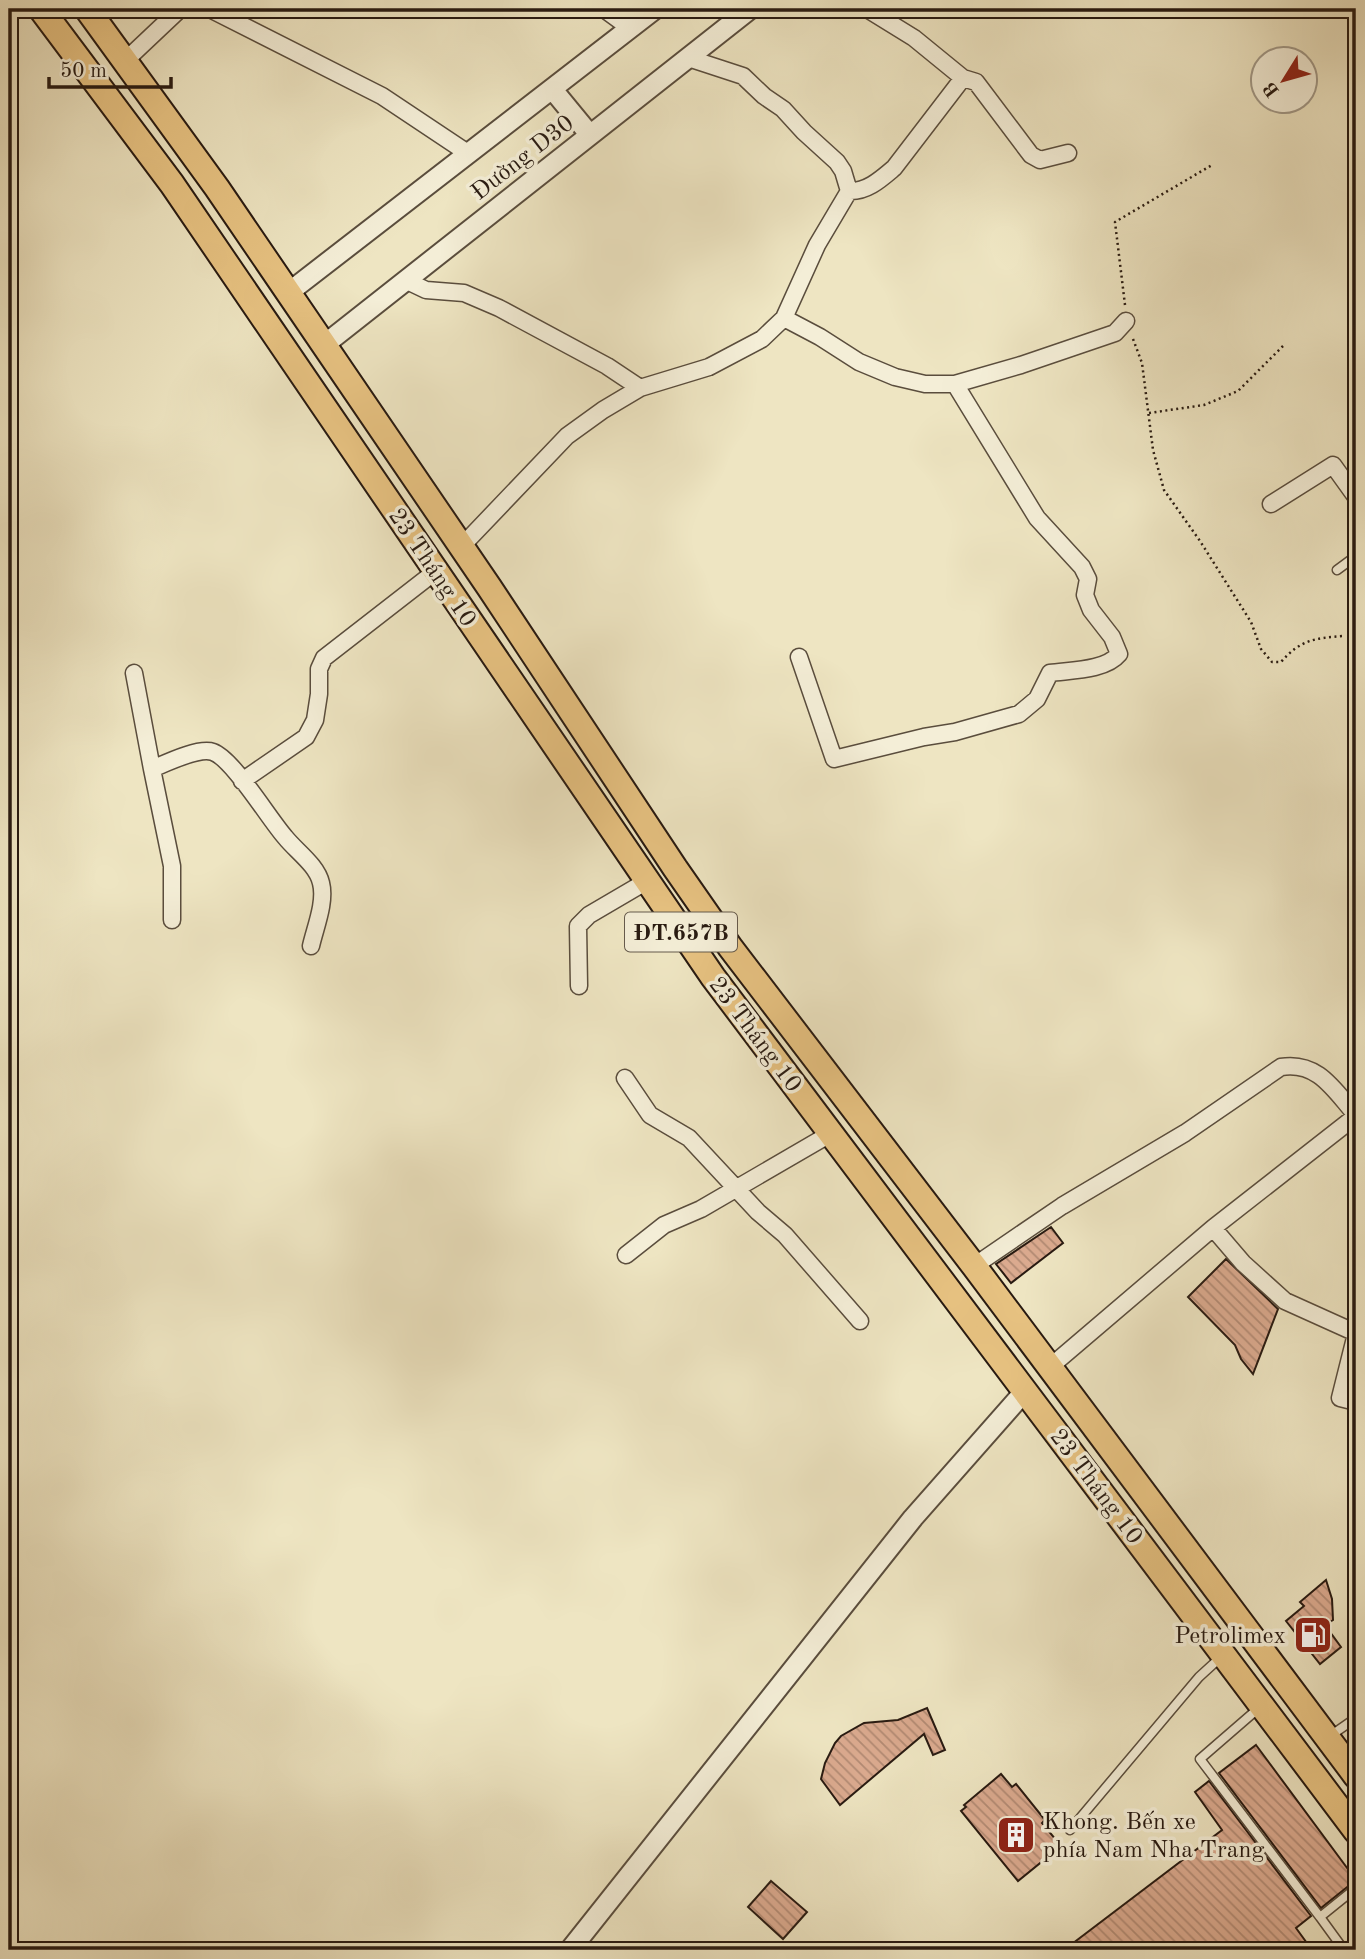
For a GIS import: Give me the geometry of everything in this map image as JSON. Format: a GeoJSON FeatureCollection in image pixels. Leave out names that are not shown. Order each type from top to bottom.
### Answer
{"type":"FeatureCollection","features":[{"type":"Feature","properties":{"kind":"main road","name":"23 Tháng 10"},"geometry":{"type":"LineString","coordinates":[[41,9],[172,184],[706,968],[1356,1831]]}},
{"type":"Feature","properties":{"kind":"main road","name":"23 Tháng 10"},"geometry":{"type":"LineString","coordinates":[[87,9],[126,60],[324,345],[730,947],[974,1266],[1356,1776]]}},
{"type":"Feature","properties":{"kind":"main road"},"geometry":{"type":"LineString","coordinates":[[261,314],[288,293]]}},
{"type":"Feature","properties":{"kind":"main road"},"geometry":{"type":"LineString","coordinates":[[296,366],[324,345]]}},
{"type":"Feature","properties":{"kind":"main road"},"geometry":{"type":"LineString","coordinates":[[436,570],[461,547]]}},
{"type":"Feature","properties":{"kind":"main road"},"geometry":{"type":"LineString","coordinates":[[1025,1391],[1050,1367]]}},
{"type":"Feature","properties":{"kind":"main road"},"geometry":{"type":"LineString","coordinates":[[1224,1654],[1249,1635]]}},
{"type":"Feature","properties":{"kind":"street"},"geometry":{"type":"LineString","coordinates":[[9,18],[13,9]]}},
{"type":"Feature","properties":{"kind":"street"},"geometry":{"type":"LineString","coordinates":[[126,60],[180,9]]}},
{"type":"Feature","properties":{"kind":"street"},"geometry":{"type":"LineString","coordinates":[[210,9],[382,96],[469,154]]}},
{"type":"Feature","properties":{"kind":"street"},"geometry":{"type":"LineString","coordinates":[[604,9],[630,28]]}},
{"type":"Feature","properties":{"kind":"street","name":"Đường D30"},"geometry":{"type":"LineString","coordinates":[[288,293],[655,9]]}},
{"type":"Feature","properties":{"kind":"street","name":"Đường D30"},"geometry":{"type":"LineString","coordinates":[[324,345],[750,9]]}},
{"type":"Feature","properties":{"kind":"street"},"geometry":{"type":"LineString","coordinates":[[867,9],[914,38],[962,78],[976,82],[1031,155],[1040,160],[1069,153]]}},
{"type":"Feature","properties":{"kind":"street"},"geometry":{"type":"LineString","coordinates":[[461,547],[567,436],[603,410],[640,387],[709,367],[731,358],[762,339],[784,318],[817,245],[849,191],[843,171],[837,162],[783,109],[743,76],[688,58]]}},
{"type":"Feature","properties":{"kind":"street"},"geometry":{"type":"LineString","coordinates":[[849,191],[865,188],[894,168],[962,78]]}},
{"type":"Feature","properties":{"kind":"street"},"geometry":{"type":"LineString","coordinates":[[553,90],[590,135]]}},
{"type":"Feature","properties":{"kind":"street"},"geometry":{"type":"LineString","coordinates":[[405,281],[426,290],[464,293],[499,308],[607,366],[640,387]]}},
{"type":"Feature","properties":{"kind":"street"},"geometry":{"type":"LineString","coordinates":[[784,318],[859,362],[895,377],[925,384],[955,384],[1096,341],[1115,333],[1126,321]]}},
{"type":"Feature","properties":{"kind":"street"},"geometry":{"type":"LineString","coordinates":[[799,657],[834,759],[955,732],[1019,714],[1037,699],[1050,673],[1096,666],[1114,660],[1119,654],[1112,637],[1091,610],[1085,595],[1088,579],[1082,567],[1037,518],[955,384]]}},
{"type":"Feature","properties":{"kind":"street"},"geometry":{"type":"LineString","coordinates":[[1271,504],[1333,465],[1356,497]]}},
{"type":"Feature","properties":{"kind":"street"},"geometry":{"type":"LineString","coordinates":[[242,781],[306,737],[315,720],[319,669],[324,658],[436,570]]}},
{"type":"Feature","properties":{"kind":"street"},"geometry":{"type":"LineString","coordinates":[[134,673],[172,866],[172,920]]}},
{"type":"Feature","properties":{"kind":"street"},"geometry":{"type":"LineString","coordinates":[[152,769],[200,751],[211,751],[242,781],[284,837],[313,868],[321,882],[322,894],[311,946]]}},
{"type":"Feature","properties":{"kind":"street"},"geometry":{"type":"LineString","coordinates":[[579,986],[578,926],[589,915],[647,881]]}},
{"type":"Feature","properties":{"kind":"street"},"geometry":{"type":"LineString","coordinates":[[974,1266],[1062,1206],[1185,1133],[1281,1067],[1295,1065],[1313,1069],[1356,1116],[1213,1228],[1050,1367]]}},
{"type":"Feature","properties":{"kind":"street"},"geometry":{"type":"LineString","coordinates":[[625,1078],[650,1115],[689,1138],[785,1235],[860,1321]]}},
{"type":"Feature","properties":{"kind":"street"},"geometry":{"type":"LineString","coordinates":[[626,1255],[664,1225],[702,1209],[830,1134]]}},
{"type":"Feature","properties":{"kind":"street"},"geometry":{"type":"LineString","coordinates":[[1213,1228],[1243,1263],[1285,1301],[1356,1333],[1340,1398],[1356,1402]]}},
{"type":"Feature","properties":{"kind":"street"},"geometry":{"type":"LineString","coordinates":[[570,1950],[913,1518],[1025,1391]]}},
{"type":"Feature","properties":{"kind":"lane"},"geometry":{"type":"LineString","coordinates":[[1337,570],[1356,556]]}},
{"type":"Feature","properties":{"kind":"lane"},"geometry":{"type":"LineString","coordinates":[[1070,1830],[1199,1677],[1224,1654]]}},
{"type":"Feature","properties":{"kind":"lane"},"geometry":{"type":"LineString","coordinates":[[1262,1705],[1200,1759],[1344,1950]]}},
{"type":"Feature","properties":{"kind":"lane"},"geometry":{"type":"LineString","coordinates":[[1327,1738],[1356,1718]]}},
{"type":"Feature","properties":{"kind":"lane"},"geometry":{"type":"LineString","coordinates":[[1320,1917],[1356,1888]]}},
{"type":"Feature","properties":{"kind":"path"},"geometry":{"type":"LineString","coordinates":[[1212,165],[1115,222],[1126,321],[1142,363],[1153,450],[1164,490],[1251,622],[1261,649],[1272,662],[1281,662],[1292,649],[1305,642],[1321,637],[1343,636]]}},
{"type":"Feature","properties":{"kind":"path"},"geometry":{"type":"LineString","coordinates":[[1149,413],[1204,405],[1237,391],[1285,344]]}},
{"type":"Feature","properties":{"kind":"building"},"geometry":{"type":"Polygon","coordinates":[[[1051,1227],[1063,1243],[1011,1283],[996,1264],[1051,1227]]]}},
{"type":"Feature","properties":{"kind":"building"},"geometry":{"type":"Polygon","coordinates":[[[1226,1259],[1278,1309],[1253,1374],[1241,1359],[1235,1345],[1188,1297],[1226,1259]]]}},
{"type":"Feature","properties":{"kind":"building"},"geometry":{"type":"Polygon","coordinates":[[[1326,1580],[1332,1599],[1333,1620],[1325,1625],[1341,1647],[1320,1664],[1286,1621],[1304,1606],[1300,1602],[1326,1580]]]}},
{"type":"Feature","properties":{"kind":"building"},"geometry":{"type":"Polygon","coordinates":[[[927,1708],[945,1750],[933,1755],[924,1734],[840,1805],[821,1779],[825,1763],[841,1736],[864,1723],[898,1720],[927,1708]]]}},
{"type":"Feature","properties":{"kind":"building"},"geometry":{"type":"Polygon","coordinates":[[[1256,1745],[1356,1880],[1321,1908],[1219,1773],[1256,1745]]]}},
{"type":"Feature","properties":{"kind":"building","name":"Khong. Bến xe phía Nam Nha Trang"},"geometry":{"type":"Polygon","coordinates":[[[1001,1774],[1012,1787],[1016,1784],[1045,1820],[1042,1823],[1061,1846],[1018,1881],[961,1811],[966,1807],[964,1805],[1001,1774]]]}},
{"type":"Feature","properties":{"kind":"building"},"geometry":{"type":"Polygon","coordinates":[[[1209,1781],[1311,1916],[1296,1928],[1312,1950],[1064,1950],[1222,1830],[1195,1792],[1209,1781]]]}},
{"type":"Feature","properties":{"kind":"building"},"geometry":{"type":"Polygon","coordinates":[[[771,1881],[807,1912],[783,1939],[748,1907],[771,1881]]]}},
{"type":"Feature","properties":{"kind":"place","name":"Petrolimex"},"geometry":{"type":"Point","coordinates":[1313,1635]}},
{"type":"Feature","properties":{"kind":"place","name":"Khong. Bến xe phía Nam Nha Trang"},"geometry":{"type":"Point","coordinates":[1016,1835]}}]}
